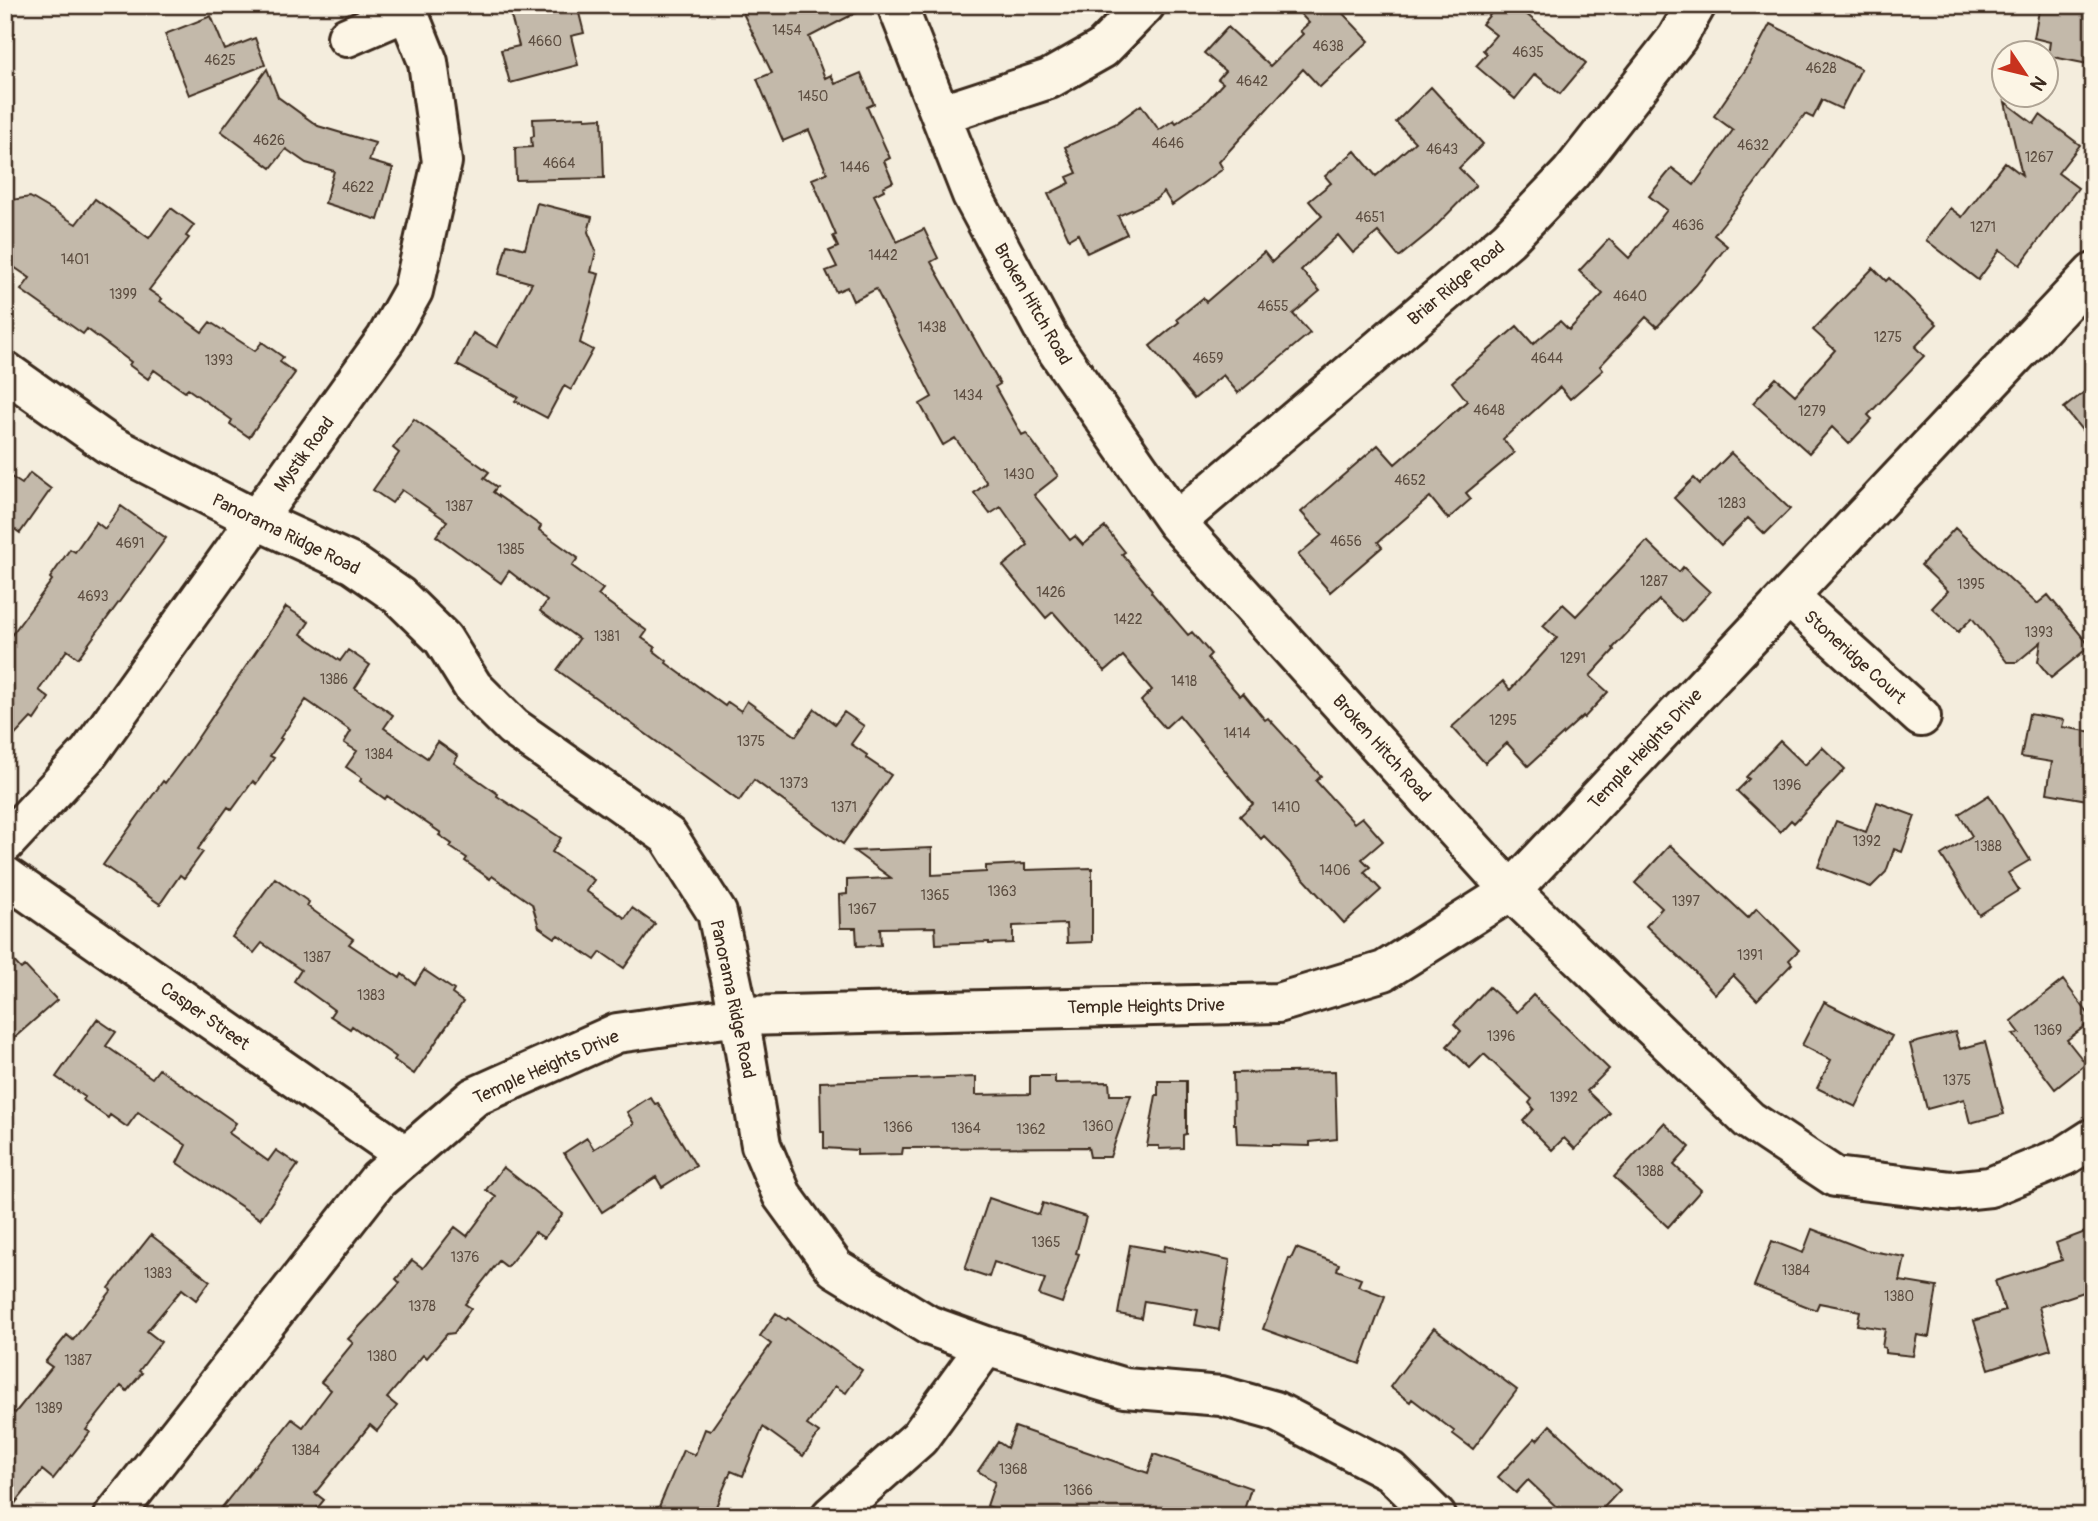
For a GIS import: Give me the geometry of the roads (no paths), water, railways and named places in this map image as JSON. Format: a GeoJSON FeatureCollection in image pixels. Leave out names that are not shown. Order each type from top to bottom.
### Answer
{"type":"FeatureCollection","features":[{"type":"Feature","properties":{"kind":"street","name":"Broken Hitch Road"},"geometry":{"type":"LineString","coordinates":[[897,5],[972,195],[1049,339],[1176,522],[1511,891],[1749,1120],[1835,1177],[1952,1191],[1990,1187],[2065,1156],[2093,1138]]}},
{"type":"Feature","properties":{"kind":"street"},"geometry":{"type":"LineString","coordinates":[[942,114],[1049,79],[1102,49],[1145,5]]}},
{"type":"Feature","properties":{"kind":"street","name":"Briar Ridge Road"},"geometry":{"type":"LineString","coordinates":[[1176,522],[1508,239],[1571,173],[1677,38],[1696,5]]}},
{"type":"Feature","properties":{"kind":"street"},"geometry":{"type":"LineString","coordinates":[[347,37],[406,8]]}},
{"type":"Feature","properties":{"kind":"street","name":"Mystik Road"},"geometry":{"type":"LineString","coordinates":[[5,843],[89,753],[386,339],[413,291],[442,162],[428,62],[406,8]]}},
{"type":"Feature","properties":{"kind":"street","name":"Temple Heights Drive"},"geometry":{"type":"LineString","coordinates":[[114,1516],[378,1180],[474,1097],[617,1033],[740,1016],[1278,1003],[1384,971],[1511,891],[2093,273]]}},
{"type":"Feature","properties":{"kind":"street","name":"Panorama Ridge Road"},"geometry":{"type":"LineString","coordinates":[[5,371],[108,444],[257,520],[353,564],[398,596],[443,639],[472,687],[513,727],[668,836],[717,913],[740,1016],[761,1145],[782,1195],[835,1268],[928,1325],[986,1346],[1125,1388],[1221,1396],[1275,1411],[1390,1471],[1436,1516]]}},
{"type":"Feature","properties":{"kind":"street","name":"Stoneridge Court"},"geometry":{"type":"LineString","coordinates":[[1789,597],[1921,717]]}},
{"type":"Feature","properties":{"kind":"street","name":"Casper Street"},"geometry":{"type":"LineString","coordinates":[[5,876],[405,1156]]}},
{"type":"Feature","properties":{"kind":"street"},"geometry":{"type":"LineString","coordinates":[[831,1516],[919,1437],[986,1346]]}}]}
